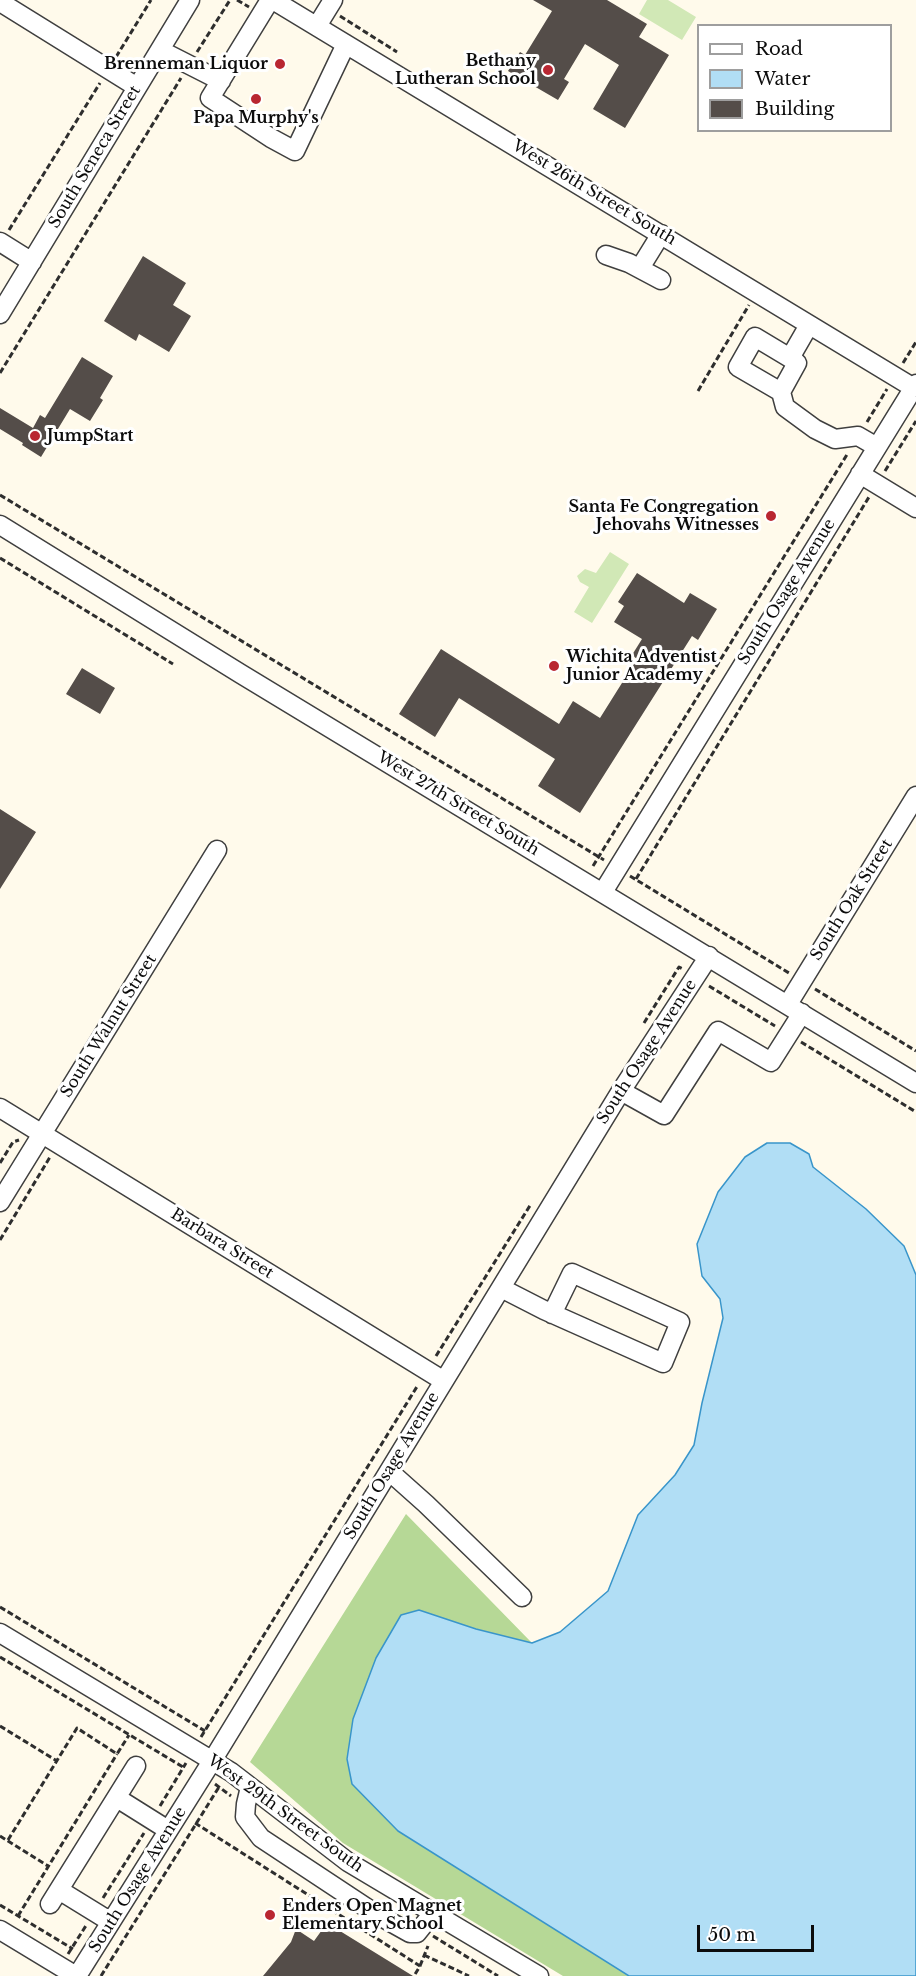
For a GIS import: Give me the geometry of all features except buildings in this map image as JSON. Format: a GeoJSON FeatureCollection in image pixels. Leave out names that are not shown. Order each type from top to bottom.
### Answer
{"type":"FeatureCollection","features":[{"type":"Feature","properties":{"kind":"street","name":"South Seneca Street"},"geometry":{"type":"LineString","coordinates":[[0,314],[190,0]]}},
{"type":"Feature","properties":{"kind":"street"},"geometry":{"type":"LineString","coordinates":[[0,2],[137,87]]}},
{"type":"Feature","properties":{"kind":"street"},"geometry":{"type":"LineString","coordinates":[[317,26],[331,4]]}},
{"type":"Feature","properties":{"kind":"street"},"geometry":{"type":"LineString","coordinates":[[268,5],[210,98],[295,151],[346,44]]}},
{"type":"Feature","properties":{"kind":"street","name":"West 26th Street South"},"geometry":{"type":"LineString","coordinates":[[268,5],[317,26],[915,386]]}},
{"type":"Feature","properties":{"kind":"street"},"geometry":{"type":"LineString","coordinates":[[160,50],[221,81]]}},
{"type":"Feature","properties":{"kind":"street"},"geometry":{"type":"LineString","coordinates":[[640,268],[661,234]]}},
{"type":"Feature","properties":{"kind":"street"},"geometry":{"type":"LineString","coordinates":[[1,243],[32,262]]}},
{"type":"Feature","properties":{"kind":"street"},"geometry":{"type":"LineString","coordinates":[[606,255],[640,268],[661,280]]}},
{"type":"Feature","properties":{"kind":"street"},"geometry":{"type":"LineString","coordinates":[[790,358],[809,324]]}},
{"type":"Feature","properties":{"kind":"street"},"geometry":{"type":"LineString","coordinates":[[781,392],[738,367],[755,337],[797,363],[781,392],[785,407],[827,436],[835,439],[858,436],[877,447]]}},
{"type":"Feature","properties":{"kind":"street","name":"South Osage Avenue"},"geometry":{"type":"LineString","coordinates":[[603,892],[915,386]]}},
{"type":"Feature","properties":{"kind":"street"},"geometry":{"type":"LineString","coordinates":[[860,474],[916,508]]}},
{"type":"Feature","properties":{"kind":"street","name":"West 27th Street South"},"geometry":{"type":"LineString","coordinates":[[0,525],[241,674],[916,1083]]}},
{"type":"Feature","properties":{"kind":"street","name":"South Oak Street"},"geometry":{"type":"LineString","coordinates":[[621,1091],[664,1116],[718,1031],[771,1062],[795,1009],[802,981],[916,796]]}},
{"type":"Feature","properties":{"kind":"street","name":"South Walnut Street"},"geometry":{"type":"LineString","coordinates":[[0,1202],[217,850]]}},
{"type":"Feature","properties":{"kind":"street","name":"South Osage Avenue"},"geometry":{"type":"LineString","coordinates":[[77,1976],[212,1761],[621,1091],[709,956]]}},
{"type":"Feature","properties":{"kind":"street","name":"Barbara Street"},"geometry":{"type":"LineString","coordinates":[[0,1108],[444,1380]]}},
{"type":"Feature","properties":{"kind":"street"},"geometry":{"type":"LineString","coordinates":[[501,1288],[552,1314],[663,1363],[680,1322],[572,1273],[552,1314]]}},
{"type":"Feature","properties":{"kind":"street"},"geometry":{"type":"LineString","coordinates":[[389,1471],[522,1597]]}},
{"type":"Feature","properties":{"kind":"street","name":"West 29th Street South"},"geometry":{"type":"LineString","coordinates":[[0,1633],[212,1761],[338,1854],[539,1976]]}},
{"type":"Feature","properties":{"kind":"street"},"geometry":{"type":"LineString","coordinates":[[111,1922],[55,1897],[136,1766]]}},
{"type":"Feature","properties":{"kind":"street"},"geometry":{"type":"LineString","coordinates":[[250,1787],[245,1817],[261,1838],[376,1914],[410,1933],[417,1933],[433,1913]]}},
{"type":"Feature","properties":{"kind":"street"},"geometry":{"type":"LineString","coordinates":[[117,1798],[168,1830]]}},
{"type":"Feature","properties":{"kind":"street"},"geometry":{"type":"LineString","coordinates":[[322,1878],[338,1854]]}},
{"type":"Feature","properties":{"kind":"street"},"geometry":{"type":"LineString","coordinates":[[0,1930],[77,1976]]}},
{"type":"Feature","properties":{"kind":"path"},"geometry":{"type":"LineString","coordinates":[[1,243],[151,0]]}},
{"type":"Feature","properties":{"kind":"path"},"geometry":{"type":"LineString","coordinates":[[0,373],[230,0]]}},
{"type":"Feature","properties":{"kind":"path"},"geometry":{"type":"LineString","coordinates":[[237,0],[268,5]]}},
{"type":"Feature","properties":{"kind":"path"},"geometry":{"type":"LineString","coordinates":[[331,4],[397,52]]}},
{"type":"Feature","properties":{"kind":"path"},"geometry":{"type":"LineString","coordinates":[[698,392],[749,306],[740,300]]}},
{"type":"Feature","properties":{"kind":"path"},"geometry":{"type":"LineString","coordinates":[[593,866],[916,342]]}},
{"type":"Feature","properties":{"kind":"path"},"geometry":{"type":"LineString","coordinates":[[636,879],[916,421]]}},
{"type":"Feature","properties":{"kind":"path"},"geometry":{"type":"LineString","coordinates":[[0,495],[916,1051]]}},
{"type":"Feature","properties":{"kind":"path"},"geometry":{"type":"LineString","coordinates":[[0,558],[173,664]]}},
{"type":"Feature","properties":{"kind":"path"},"geometry":{"type":"LineString","coordinates":[[0,1607],[205,1731]]}},
{"type":"Feature","properties":{"kind":"path"},"geometry":{"type":"LineString","coordinates":[[0,1726],[57,1761]]}},
{"type":"Feature","properties":{"kind":"path"},"geometry":{"type":"LineString","coordinates":[[8,1840],[77,1728],[117,1755]]}},
{"type":"Feature","properties":{"kind":"path"},"geometry":{"type":"LineString","coordinates":[[18,1916],[129,1735]]}},
{"type":"Feature","properties":{"kind":"path"},"geometry":{"type":"LineString","coordinates":[[100,1976],[219,1786]]}},
{"type":"Feature","properties":{"kind":"path"},"geometry":{"type":"LineString","coordinates":[[195,1824],[420,1966],[414,1976]]}},
{"type":"Feature","properties":{"kind":"path"},"geometry":{"type":"LineString","coordinates":[[0,1836],[48,1866]]}},
{"type":"Feature","properties":{"kind":"path"},"geometry":{"type":"LineString","coordinates":[[0,1905],[105,1968]]}},
{"type":"Feature","properties":{"kind":"path"},"geometry":{"type":"LineString","coordinates":[[432,1935],[498,1976]]}},
{"type":"Feature","properties":{"kind":"path"},"geometry":{"type":"LineString","coordinates":[[424,1955],[469,1976]]}},
{"type":"Feature","properties":{"kind":"green space"},"geometry":{"type":"Polygon","coordinates":[[[647,0],[668,0],[696,17],[682,40],[639,14],[647,0]]]}},
{"type":"Feature","properties":{"kind":"green space"},"geometry":{"type":"Polygon","coordinates":[[[610,552],[629,564],[592,623],[574,612],[589,587],[580,582],[577,576],[585,569],[596,573],[610,552]]]}},
{"type":"Feature","properties":{"kind":"green space"},"geometry":{"type":"Polygon","coordinates":[[[406,1514],[532,1643],[476,1629],[352,1784],[398,1831],[629,1976],[563,1976],[343,1843],[250,1762],[406,1514]]]}},
{"type":"Feature","properties":{"kind":"water"},"geometry":{"type":"Polygon","coordinates":[[[767,1143],[790,1143],[809,1154],[813,1167],[866,1209],[904,1246],[916,1275],[916,1976],[629,1976],[398,1831],[352,1784],[347,1759],[353,1719],[376,1658],[401,1615],[419,1610],[476,1629],[532,1643],[560,1632],[608,1591],[638,1515],[675,1475],[694,1445],[723,1318],[720,1299],[702,1276],[697,1244],[718,1192],[745,1157],[767,1143]]]}},
{"type":"Feature","properties":{"kind":"place","name":"Brenneman Liquor"},"geometry":{"type":"Point","coordinates":[280,64]}},
{"type":"Feature","properties":{"kind":"place","name":"Bethany Lutheran School"},"geometry":{"type":"Point","coordinates":[548,70]}},
{"type":"Feature","properties":{"kind":"place","name":"Papa Murphy's"},"geometry":{"type":"Point","coordinates":[256,99]}},
{"type":"Feature","properties":{"kind":"place","name":"JumpStart"},"geometry":{"type":"Point","coordinates":[35,436]}},
{"type":"Feature","properties":{"kind":"place","name":"Santa Fe Congregation Jehovahs Witnesses"},"geometry":{"type":"Point","coordinates":[771,516]}},
{"type":"Feature","properties":{"kind":"place","name":"Wichita Adventist Junior Academy"},"geometry":{"type":"Point","coordinates":[554,666]}},
{"type":"Feature","properties":{"kind":"place","name":"Enders Open Magnet Elementary School"},"geometry":{"type":"Point","coordinates":[270,1915]}}]}
